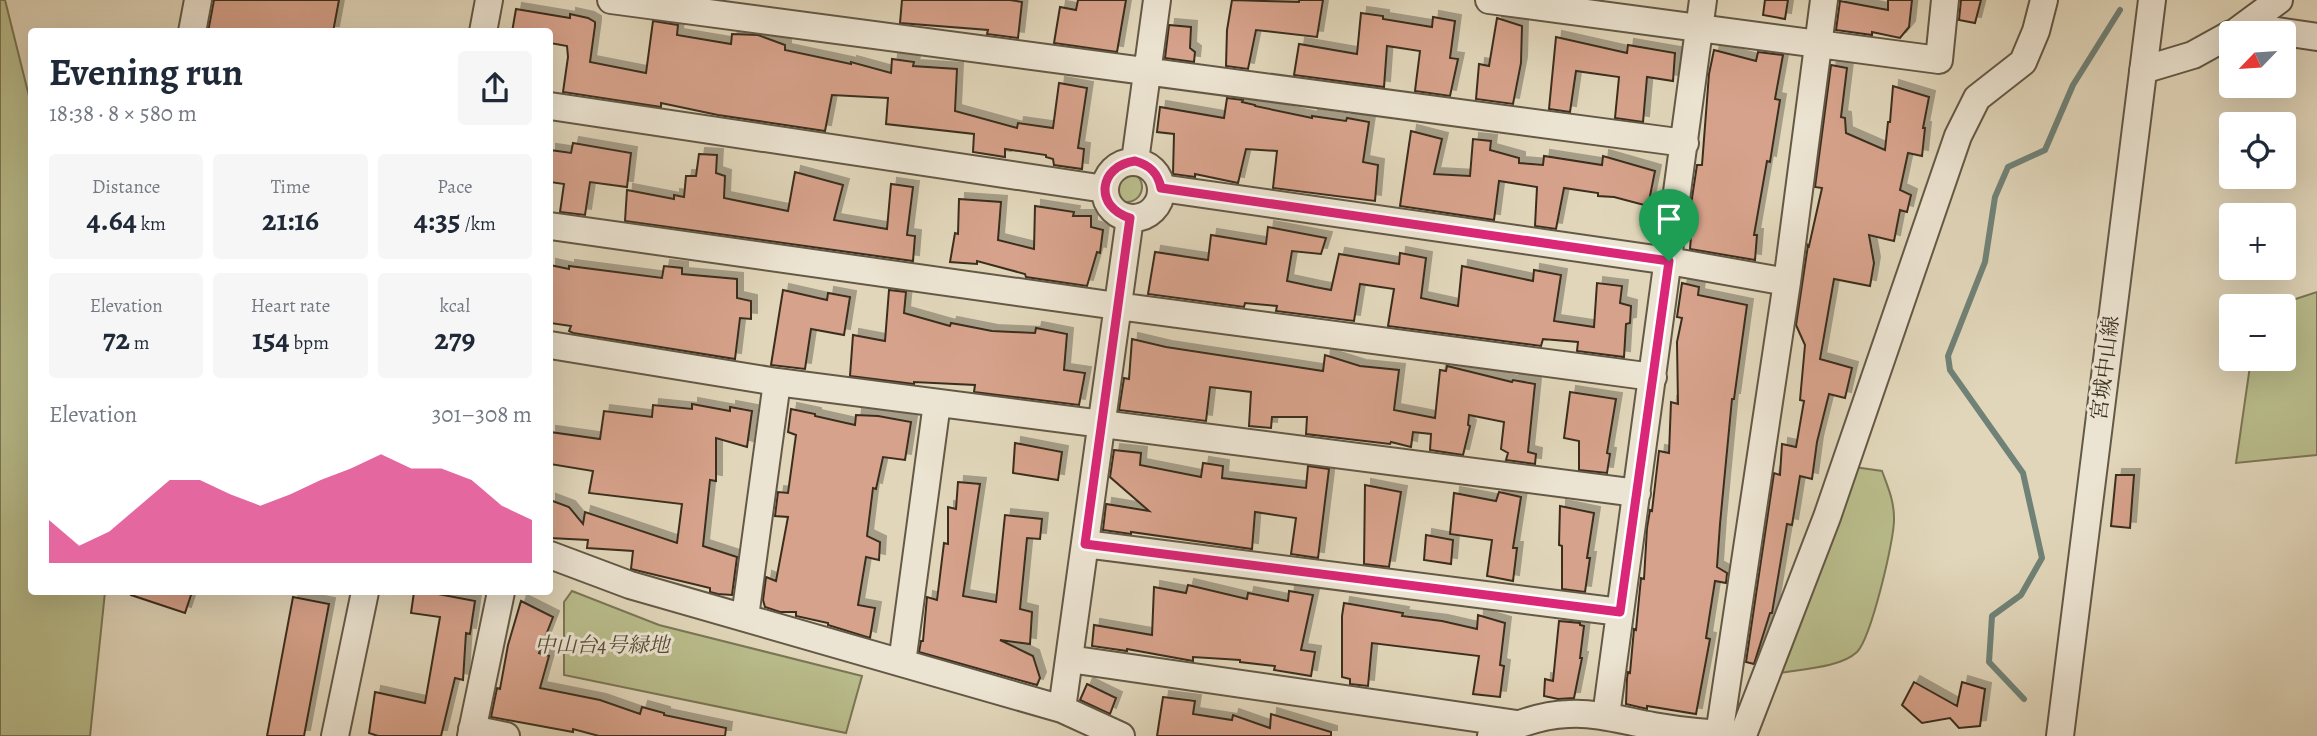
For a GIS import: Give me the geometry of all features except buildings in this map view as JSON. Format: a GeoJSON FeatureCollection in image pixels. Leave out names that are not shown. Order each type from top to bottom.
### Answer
{"type":"FeatureCollection","features":[{"type":"Feature","properties":{"kind":"street"},"geometry":{"type":"LineString","coordinates":[[193,28],[198,0]]}},
{"type":"Feature","properties":{"kind":"street"},"geometry":{"type":"LineString","coordinates":[[484,28],[489,0]]}},
{"type":"Feature","properties":{"kind":"street"},"geometry":{"type":"LineString","coordinates":[[611,0],[1685,143]]}},
{"type":"Feature","properties":{"kind":"street"},"geometry":{"type":"LineString","coordinates":[[1135,161],[1157,0]]}},
{"type":"Feature","properties":{"kind":"street"},"geometry":{"type":"LineString","coordinates":[[1489,0],[1938,60],[1945,0]]}},
{"type":"Feature","properties":{"kind":"street"},"geometry":{"type":"LineString","coordinates":[[1606,716],[1703,0]]}},
{"type":"Feature","properties":{"kind":"street"},"geometry":{"type":"LineString","coordinates":[[1719,734],[1787,282],[1824,0]]}},
{"type":"Feature","properties":{"kind":"street"},"geometry":{"type":"LineString","coordinates":[[1491,736],[1517,724],[1567,714],[1606,716],[1654,726],[1743,735],[1827,517],[1958,136],[1977,98],[2023,62],[2045,0]]}},
{"type":"Feature","properties":{"kind":"street","name":"宮城中山線"},"geometry":{"type":"LineString","coordinates":[[2060,736],[2152,0]]}},
{"type":"Feature","properties":{"kind":"street"},"geometry":{"type":"LineString","coordinates":[[2250,21],[2279,0]]}},
{"type":"Feature","properties":{"kind":"street"},"geometry":{"type":"LineString","coordinates":[[2296,35],[2317,37]]}},
{"type":"Feature","properties":{"kind":"street"},"geometry":{"type":"LineString","coordinates":[[2143,70],[2193,55],[2219,40]]}},
{"type":"Feature","properties":{"kind":"street"},"geometry":{"type":"LineString","coordinates":[[553,106],[1105,189]]}},
{"type":"Feature","properties":{"kind":"street"},"geometry":{"type":"LineString","coordinates":[[1135,161],[1150,167],[1156,173],[1161,188],[1160,196],[1152,210],[1146,215],[1130,218],[1109,205],[1105,189],[1111,172],[1117,166],[1135,161]]}},
{"type":"Feature","properties":{"kind":"street"},"geometry":{"type":"LineString","coordinates":[[1161,188],[1669,261],[1787,282]]}},
{"type":"Feature","properties":{"kind":"street"},"geometry":{"type":"LineString","coordinates":[[1062,709],[1130,218]]}},
{"type":"Feature","properties":{"kind":"street"},"geometry":{"type":"LineString","coordinates":[[553,226],[1117,306],[1653,377]]}},
{"type":"Feature","properties":{"kind":"street"},"geometry":{"type":"LineString","coordinates":[[553,345],[777,382],[1637,493]]}},
{"type":"Feature","properties":{"kind":"street"},"geometry":{"type":"LineString","coordinates":[[745,617],[777,382]]}},
{"type":"Feature","properties":{"kind":"street"},"geometry":{"type":"LineString","coordinates":[[902,663],[937,403]]}},
{"type":"Feature","properties":{"kind":"street"},"geometry":{"type":"LineString","coordinates":[[1085,544],[1620,612]]}},
{"type":"Feature","properties":{"kind":"street"},"geometry":{"type":"LineString","coordinates":[[553,556],[630,584],[1062,709],[1121,736]]}},
{"type":"Feature","properties":{"kind":"street"},"geometry":{"type":"LineString","coordinates":[[335,736],[364,595]]}},
{"type":"Feature","properties":{"kind":"street"},"geometry":{"type":"LineString","coordinates":[[501,595],[472,732],[506,736]]}},
{"type":"Feature","properties":{"kind":"street"},"geometry":{"type":"LineString","coordinates":[[1069,659],[1517,724]]}},
{"type":"Feature","properties":{"kind":"green space"},"geometry":{"type":"Polygon","coordinates":[[[0,0],[5,0],[28,92],[28,595],[105,595],[90,736],[0,736],[0,0]]]}},
{"type":"Feature","properties":{"kind":"green space"},"geometry":{"type":"Polygon","coordinates":[[[1127,172],[1138,176],[1142,187],[1138,198],[1127,202],[1116,198],[1112,187],[1116,176],[1127,172]]]}},
{"type":"Feature","properties":{"kind":"green space"},"geometry":{"type":"Polygon","coordinates":[[[2317,292],[2317,455],[2236,463],[2249,371],[2296,371],[2296,299],[2317,292]]]}},
{"type":"Feature","properties":{"kind":"green space"},"geometry":{"type":"Polygon","coordinates":[[[1854,467],[1882,471],[1894,512],[1886,565],[1869,628],[1863,643],[1850,657],[1831,665],[1780,673],[1854,467]]]}},
{"type":"Feature","properties":{"kind":"green space","name":"中山台4号緑地"},"geometry":{"type":"Polygon","coordinates":[[[572,591],[659,625],[862,676],[846,733],[564,675],[564,602],[572,591]]]}},
{"type":"Feature","properties":{"kind":"waterway"},"geometry":{"type":"LineString","coordinates":[[2024,699],[1989,662],[1992,616],[2021,595],[2042,558],[2023,473],[1950,370],[1948,356],[1985,262],[1995,197],[2008,167],[2045,150],[2073,85],[2120,10]]}},
{"type":"Feature","properties":{"kind":"route"},"geometry":{"type":"LineString","coordinates":[[1126,162],[1143,163],[1156,173],[1161,188],[1669,261],[1620,612],[1085,544],[1130,218],[1115,211],[1106,197],[1107,180],[1117,166],[1126,162]]}}]}
